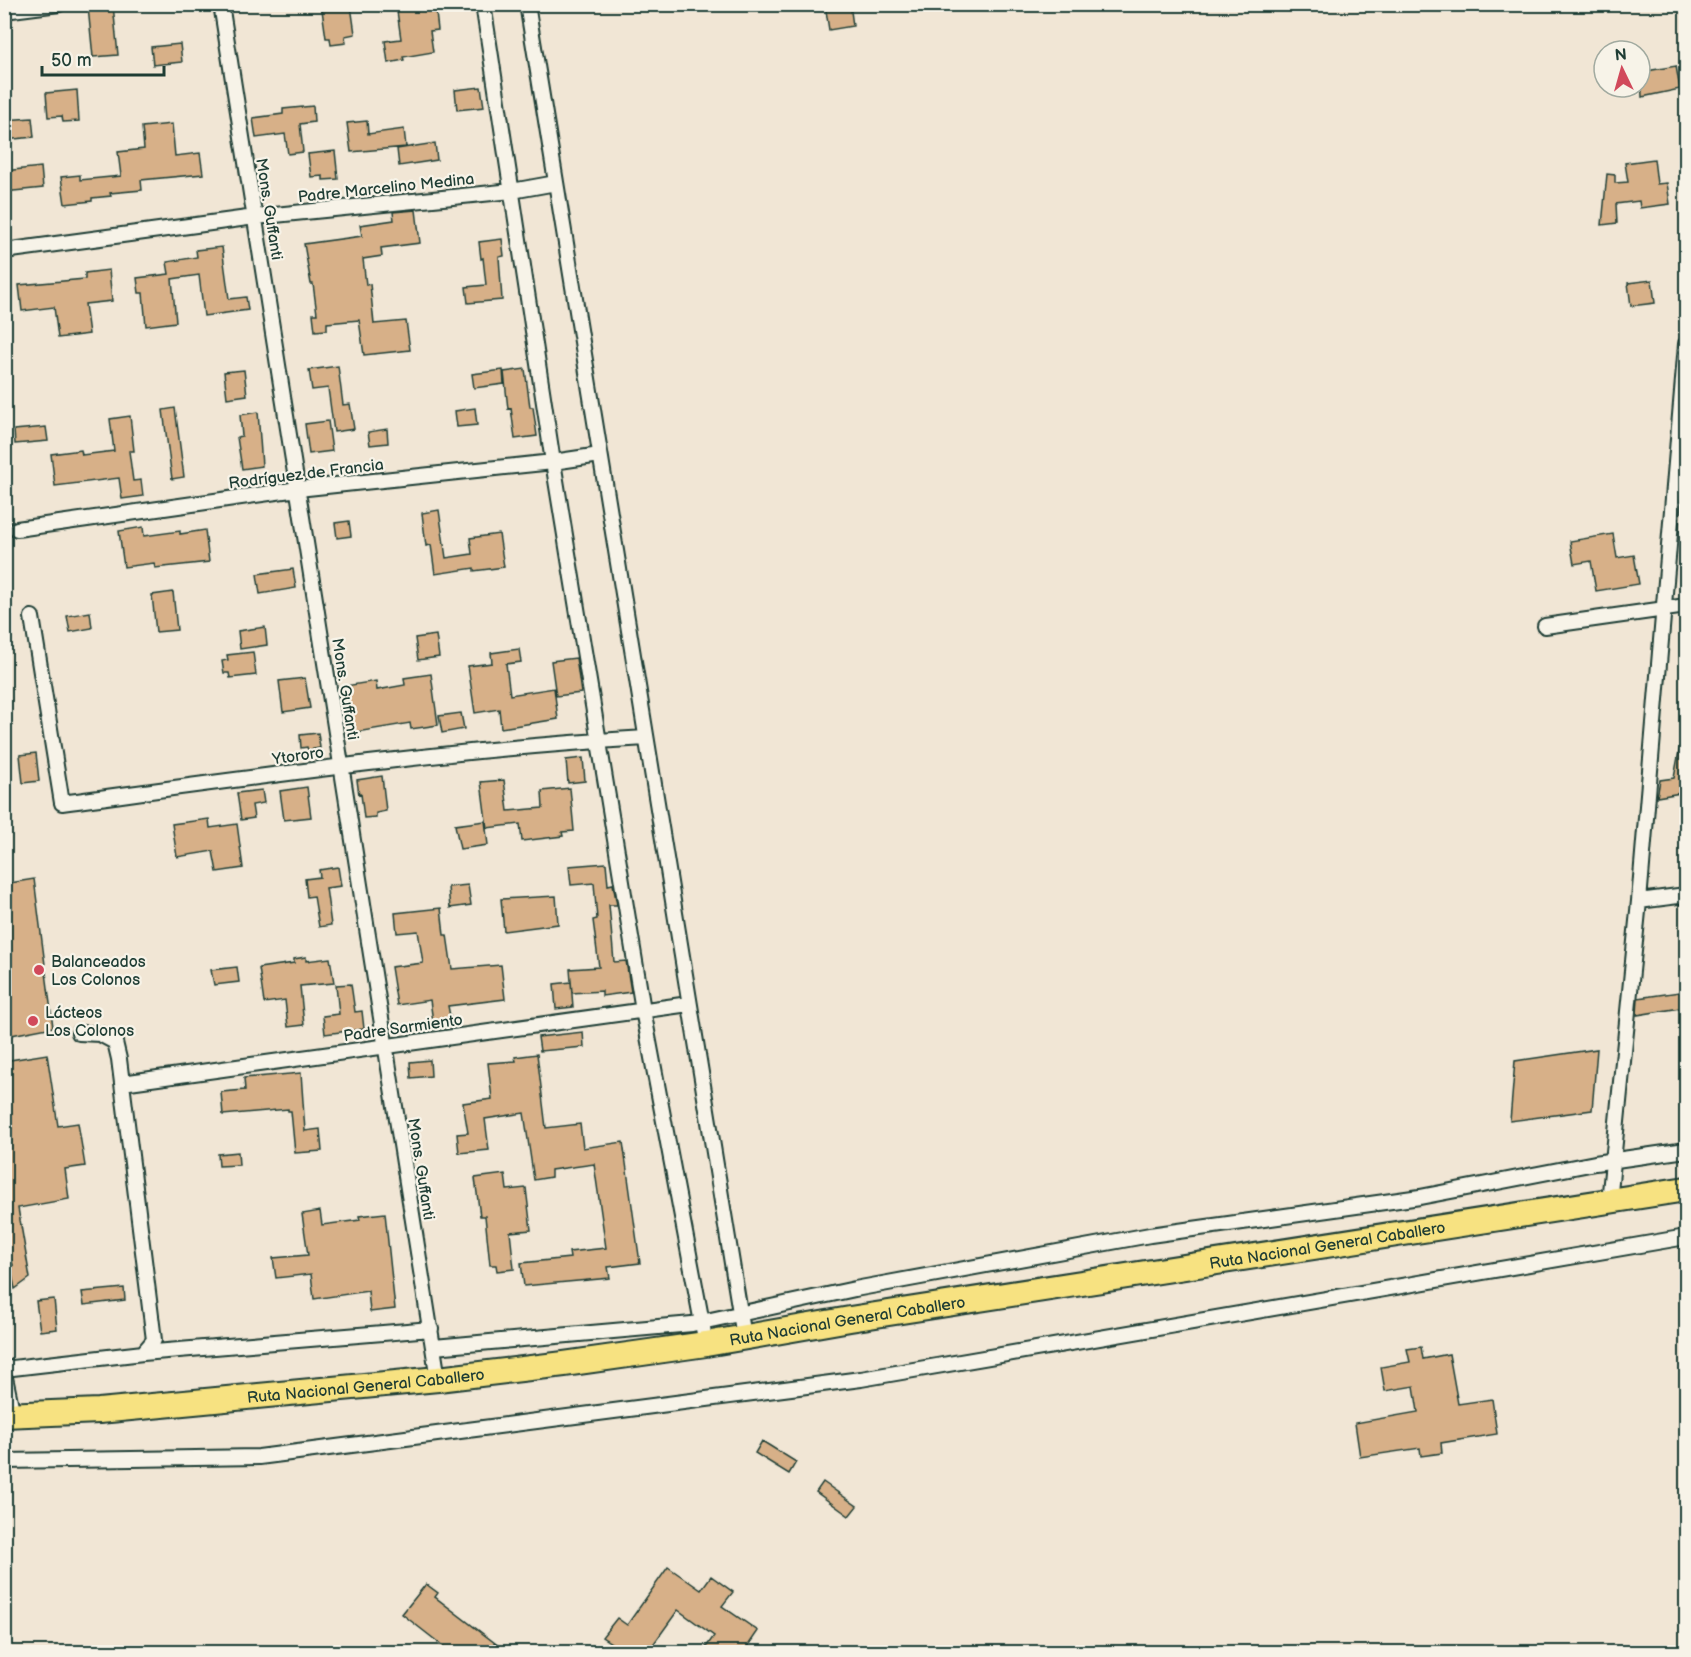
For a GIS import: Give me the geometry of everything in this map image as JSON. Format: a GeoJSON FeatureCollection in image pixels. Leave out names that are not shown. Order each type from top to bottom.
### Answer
{"type":"FeatureCollection","features":[{"type":"Feature","properties":{"kind":"highway","name":"Ruta Nacional General Caballero"},"geometry":{"type":"LineString","coordinates":[[9,1415],[99,1411],[564,1364],[704,1333],[744,1337],[1686,1189]]}},
{"type":"Feature","properties":{"kind":"street"},"geometry":{"type":"LineString","coordinates":[[4,11],[59,4]]}},
{"type":"Feature","properties":{"kind":"street","name":"Mons. Guffanti"},"geometry":{"type":"LineString","coordinates":[[221,4],[438,1378]]}},
{"type":"Feature","properties":{"kind":"street"},"geometry":{"type":"LineString","coordinates":[[483,4],[553,462],[601,740],[644,1010],[704,1333]]}},
{"type":"Feature","properties":{"kind":"street"},"geometry":{"type":"LineString","coordinates":[[526,4],[744,1337]]}},
{"type":"Feature","properties":{"kind":"street","name":"Padre Marcelino Medina"},"geometry":{"type":"LineString","coordinates":[[4,251],[255,217],[512,191],[556,183]]}},
{"type":"Feature","properties":{"kind":"street"},"geometry":{"type":"LineString","coordinates":[[1609,1202],[1639,901],[1686,344]]}},
{"type":"Feature","properties":{"kind":"street","name":"Rodríguez de Francia"},"geometry":{"type":"LineString","coordinates":[[17,529],[298,489],[600,455]]}},
{"type":"Feature","properties":{"kind":"street"},"geometry":{"type":"LineString","coordinates":[[1545,626],[1686,606]]}},
{"type":"Feature","properties":{"kind":"street","name":"Ytororo"},"geometry":{"type":"LineString","coordinates":[[32,617],[62,803],[341,765],[601,740],[646,738]]}},
{"type":"Feature","properties":{"kind":"street"},"geometry":{"type":"LineString","coordinates":[[1639,901],[1686,896]]}},
{"type":"Feature","properties":{"kind":"street","name":"Padre Sarmiento"},"geometry":{"type":"LineString","coordinates":[[122,1083],[689,1004]]}},
{"type":"Feature","properties":{"kind":"street"},"geometry":{"type":"LineString","coordinates":[[79,1033],[100,1035],[115,1042],[154,1340],[143,1353]]}},
{"type":"Feature","properties":{"kind":"street"},"geometry":{"type":"LineString","coordinates":[[434,1347],[704,1333],[740,1314],[855,1289],[1150,1235],[1420,1197],[1613,1160],[1686,1150]]}},
{"type":"Feature","properties":{"kind":"street"},"geometry":{"type":"LineString","coordinates":[[4,1461],[259,1457],[838,1383],[1686,1237]]}},
{"type":"Feature","properties":{"kind":"street"},"geometry":{"type":"LineString","coordinates":[[9,1415],[4,1371],[143,1353],[431,1329]]}},
{"type":"Feature","properties":{"kind":"building"},"geometry":{"type":"Polygon","coordinates":[[[396,4],[435,4],[438,30],[430,31],[433,52],[403,57],[404,60],[388,63],[385,41],[401,39],[396,4]]]}},
{"type":"Feature","properties":{"kind":"building"},"geometry":{"type":"Polygon","coordinates":[[[825,4],[850,4],[853,26],[829,30],[825,4]]]}},
{"type":"Feature","properties":{"kind":"building"},"geometry":{"type":"Polygon","coordinates":[[[113,5],[118,55],[93,57],[88,7],[113,5]]]}},
{"type":"Feature","properties":{"kind":"building"},"geometry":{"type":"Polygon","coordinates":[[[351,6],[355,34],[345,36],[346,43],[331,45],[330,38],[326,38],[322,10],[351,6]]]}},
{"type":"Feature","properties":{"kind":"building"},"geometry":{"type":"Polygon","coordinates":[[[180,44],[182,62],[153,65],[151,47],[180,44]]]}},
{"type":"Feature","properties":{"kind":"building"},"geometry":{"type":"Polygon","coordinates":[[[1676,66],[1680,89],[1652,95],[1652,70],[1676,66]]]}},
{"type":"Feature","properties":{"kind":"building"},"geometry":{"type":"Polygon","coordinates":[[[481,87],[484,107],[457,110],[455,90],[481,87]]]}},
{"type":"Feature","properties":{"kind":"building"},"geometry":{"type":"Polygon","coordinates":[[[77,90],[79,121],[63,122],[62,116],[48,117],[46,93],[77,90]]]}},
{"type":"Feature","properties":{"kind":"building"},"geometry":{"type":"Polygon","coordinates":[[[313,106],[314,122],[300,124],[303,152],[288,154],[285,134],[256,138],[253,118],[283,114],[283,109],[313,106]]]}},
{"type":"Feature","properties":{"kind":"building"},"geometry":{"type":"Polygon","coordinates":[[[32,118],[34,137],[4,140],[4,120],[32,118]]]}},
{"type":"Feature","properties":{"kind":"building"},"geometry":{"type":"Polygon","coordinates":[[[367,121],[368,134],[404,129],[406,147],[351,152],[347,123],[367,121]]]}},
{"type":"Feature","properties":{"kind":"building"},"geometry":{"type":"Polygon","coordinates":[[[172,124],[175,156],[200,153],[203,174],[141,180],[142,190],[110,193],[111,196],[92,198],[92,201],[65,204],[61,177],[80,175],[80,180],[121,176],[118,152],[144,149],[142,127],[172,124]]]}},
{"type":"Feature","properties":{"kind":"building"},"geometry":{"type":"Polygon","coordinates":[[[435,143],[437,160],[399,166],[397,149],[435,143]]]}},
{"type":"Feature","properties":{"kind":"building"},"geometry":{"type":"Polygon","coordinates":[[[335,151],[338,179],[323,180],[323,176],[311,177],[308,154],[335,151]]]}},
{"type":"Feature","properties":{"kind":"building"},"geometry":{"type":"Polygon","coordinates":[[[1654,159],[1657,184],[1667,183],[1670,204],[1640,208],[1639,201],[1616,204],[1617,223],[1602,225],[1607,174],[1615,175],[1615,183],[1628,182],[1625,163],[1654,159]]]}},
{"type":"Feature","properties":{"kind":"building"},"geometry":{"type":"Polygon","coordinates":[[[41,167],[43,188],[4,192],[4,171],[41,167]]]}},
{"type":"Feature","properties":{"kind":"building"},"geometry":{"type":"Polygon","coordinates":[[[416,210],[420,243],[381,248],[382,256],[363,259],[366,285],[370,284],[374,324],[406,321],[410,350],[364,355],[359,320],[327,323],[327,330],[315,331],[313,314],[317,314],[304,244],[362,236],[360,225],[394,220],[393,212],[416,210]]]}},
{"type":"Feature","properties":{"kind":"building"},"geometry":{"type":"Polygon","coordinates":[[[502,239],[504,256],[499,257],[502,300],[468,303],[466,287],[486,285],[479,242],[502,239]]]}},
{"type":"Feature","properties":{"kind":"building"},"geometry":{"type":"Polygon","coordinates":[[[222,247],[229,299],[246,297],[248,310],[204,316],[199,275],[172,279],[176,322],[146,326],[143,293],[139,293],[137,278],[169,274],[167,262],[197,257],[196,250],[222,247]]]}},
{"type":"Feature","properties":{"kind":"building"},"geometry":{"type":"Polygon","coordinates":[[[109,270],[112,301],[85,304],[89,334],[58,338],[54,307],[22,311],[19,285],[85,279],[85,273],[109,270]]]}},
{"type":"Feature","properties":{"kind":"building"},"geometry":{"type":"Polygon","coordinates":[[[1652,280],[1655,303],[1631,306],[1628,283],[1652,280]]]}},
{"type":"Feature","properties":{"kind":"building"},"geometry":{"type":"Polygon","coordinates":[[[338,366],[343,405],[350,404],[354,429],[334,432],[328,388],[312,390],[309,370],[338,366]]]}},
{"type":"Feature","properties":{"kind":"building"},"geometry":{"type":"Polygon","coordinates":[[[525,369],[537,436],[515,439],[511,408],[508,409],[504,372],[525,369]]]}},
{"type":"Feature","properties":{"kind":"building"},"geometry":{"type":"Polygon","coordinates":[[[244,370],[247,395],[227,398],[224,372],[244,370]]]}},
{"type":"Feature","properties":{"kind":"building"},"geometry":{"type":"Polygon","coordinates":[[[503,370],[504,384],[474,388],[472,374],[503,370]]]}},
{"type":"Feature","properties":{"kind":"building"},"geometry":{"type":"Polygon","coordinates":[[[175,408],[184,477],[172,479],[163,410],[175,408]]]}},
{"type":"Feature","properties":{"kind":"building"},"geometry":{"type":"Polygon","coordinates":[[[475,408],[477,425],[457,427],[455,411],[475,408]]]}},
{"type":"Feature","properties":{"kind":"building"},"geometry":{"type":"Polygon","coordinates":[[[258,412],[262,466],[242,469],[237,437],[242,436],[240,415],[258,412]]]}},
{"type":"Feature","properties":{"kind":"building"},"geometry":{"type":"Polygon","coordinates":[[[130,416],[134,451],[129,451],[133,481],[141,480],[143,496],[122,499],[119,478],[55,486],[51,454],[81,450],[82,455],[114,451],[110,419],[130,416]]]}},
{"type":"Feature","properties":{"kind":"building"},"geometry":{"type":"Polygon","coordinates":[[[328,421],[332,451],[309,454],[305,424],[328,421]]]}},
{"type":"Feature","properties":{"kind":"building"},"geometry":{"type":"Polygon","coordinates":[[[46,427],[48,441],[15,444],[14,430],[46,427]]]}},
{"type":"Feature","properties":{"kind":"building"},"geometry":{"type":"Polygon","coordinates":[[[387,429],[388,443],[370,445],[368,432],[387,429]]]}},
{"type":"Feature","properties":{"kind":"building"},"geometry":{"type":"Polygon","coordinates":[[[439,510],[446,558],[472,554],[470,538],[499,534],[504,567],[474,571],[474,568],[435,574],[431,545],[426,546],[422,513],[439,510]]]}},
{"type":"Feature","properties":{"kind":"building"},"geometry":{"type":"Polygon","coordinates":[[[349,521],[351,536],[337,538],[335,523],[349,521]]]}},
{"type":"Feature","properties":{"kind":"building"},"geometry":{"type":"Polygon","coordinates":[[[143,527],[144,536],[205,530],[209,562],[155,568],[154,563],[124,567],[119,531],[143,527]]]}},
{"type":"Feature","properties":{"kind":"building"},"geometry":{"type":"Polygon","coordinates":[[[1613,534],[1617,558],[1634,555],[1639,584],[1596,591],[1591,561],[1574,564],[1570,541],[1613,534]]]}},
{"type":"Feature","properties":{"kind":"building"},"geometry":{"type":"Polygon","coordinates":[[[293,569],[296,588],[260,594],[257,574],[293,569]]]}},
{"type":"Feature","properties":{"kind":"building"},"geometry":{"type":"Polygon","coordinates":[[[173,592],[177,630],[156,632],[152,595],[173,592]]]}},
{"type":"Feature","properties":{"kind":"building"},"geometry":{"type":"Polygon","coordinates":[[[90,612],[92,628],[70,632],[67,616],[90,612]]]}},
{"type":"Feature","properties":{"kind":"building"},"geometry":{"type":"Polygon","coordinates":[[[265,627],[267,645],[240,649],[238,631],[265,627]]]}},
{"type":"Feature","properties":{"kind":"building"},"geometry":{"type":"Polygon","coordinates":[[[436,635],[439,657],[418,660],[415,638],[436,635]]]}},
{"type":"Feature","properties":{"kind":"building"},"geometry":{"type":"Polygon","coordinates":[[[519,649],[521,662],[506,664],[510,695],[554,688],[558,719],[501,728],[499,709],[475,713],[468,666],[492,663],[491,653],[519,649]]]}},
{"type":"Feature","properties":{"kind":"building"},"geometry":{"type":"Polygon","coordinates":[[[253,652],[256,675],[230,678],[229,673],[224,673],[222,661],[228,660],[227,655],[253,652]]]}},
{"type":"Feature","properties":{"kind":"building"},"geometry":{"type":"Polygon","coordinates":[[[576,658],[581,693],[556,696],[551,661],[576,658]]]}},
{"type":"Feature","properties":{"kind":"building"},"geometry":{"type":"Polygon","coordinates":[[[431,674],[438,725],[411,729],[410,723],[351,733],[345,686],[376,681],[377,690],[405,685],[404,678],[431,674]]]}},
{"type":"Feature","properties":{"kind":"building"},"geometry":{"type":"Polygon","coordinates":[[[305,678],[310,708],[283,712],[279,681],[305,678]]]}},
{"type":"Feature","properties":{"kind":"building"},"geometry":{"type":"Polygon","coordinates":[[[461,713],[464,729],[442,733],[439,716],[461,713]]]}},
{"type":"Feature","properties":{"kind":"building"},"geometry":{"type":"Polygon","coordinates":[[[318,733],[320,748],[308,750],[307,747],[301,748],[300,735],[318,733]]]}},
{"type":"Feature","properties":{"kind":"building"},"geometry":{"type":"Polygon","coordinates":[[[1680,746],[1686,747],[1686,792],[1657,797],[1660,780],[1674,778],[1680,746]]]}},
{"type":"Feature","properties":{"kind":"building"},"geometry":{"type":"Polygon","coordinates":[[[36,753],[39,781],[23,783],[20,755],[36,753]]]}},
{"type":"Feature","properties":{"kind":"building"},"geometry":{"type":"Polygon","coordinates":[[[583,758],[585,781],[568,783],[566,760],[583,758]]]}},
{"type":"Feature","properties":{"kind":"building"},"geometry":{"type":"Polygon","coordinates":[[[382,776],[386,811],[376,813],[376,817],[364,818],[357,780],[382,776]]]}},
{"type":"Feature","properties":{"kind":"building"},"geometry":{"type":"Polygon","coordinates":[[[504,780],[508,811],[543,808],[542,791],[570,788],[574,831],[562,832],[563,836],[522,841],[520,824],[487,828],[481,782],[504,780]]]}},
{"type":"Feature","properties":{"kind":"building"},"geometry":{"type":"Polygon","coordinates":[[[307,787],[311,817],[284,820],[280,791],[307,787]]]}},
{"type":"Feature","properties":{"kind":"building"},"geometry":{"type":"Polygon","coordinates":[[[262,790],[264,803],[252,805],[254,818],[241,820],[237,793],[262,790]]]}},
{"type":"Feature","properties":{"kind":"building"},"geometry":{"type":"Polygon","coordinates":[[[209,819],[210,828],[237,824],[243,868],[217,872],[213,851],[177,857],[172,824],[209,819]]]}},
{"type":"Feature","properties":{"kind":"building"},"geometry":{"type":"Polygon","coordinates":[[[485,821],[488,845],[460,849],[455,825],[485,821]]]}},
{"type":"Feature","properties":{"kind":"building"},"geometry":{"type":"Polygon","coordinates":[[[606,863],[608,885],[613,884],[617,905],[609,905],[614,962],[626,961],[631,992],[602,996],[602,991],[572,993],[570,969],[599,967],[593,920],[597,919],[594,883],[571,885],[569,866],[606,863]]]}},
{"type":"Feature","properties":{"kind":"building"},"geometry":{"type":"Polygon","coordinates":[[[338,867],[341,886],[326,888],[331,925],[319,927],[314,896],[307,897],[305,879],[320,877],[319,870],[338,867]]]}},
{"type":"Feature","properties":{"kind":"building"},"geometry":{"type":"Polygon","coordinates":[[[34,879],[53,1027],[6,1036],[4,884],[34,879]]]}},
{"type":"Feature","properties":{"kind":"building"},"geometry":{"type":"Polygon","coordinates":[[[468,885],[471,905],[450,908],[448,887],[468,885]]]}},
{"type":"Feature","properties":{"kind":"building"},"geometry":{"type":"Polygon","coordinates":[[[556,896],[558,924],[504,931],[501,899],[556,896]]]}},
{"type":"Feature","properties":{"kind":"building"},"geometry":{"type":"Polygon","coordinates":[[[441,908],[444,935],[447,935],[452,969],[501,965],[505,999],[448,1006],[452,1026],[434,1029],[430,1000],[397,1005],[391,967],[423,963],[418,931],[397,933],[395,913],[441,908]]]}},
{"type":"Feature","properties":{"kind":"building"},"geometry":{"type":"Polygon","coordinates":[[[306,957],[306,961],[330,958],[334,983],[300,986],[304,1025],[288,1027],[285,1000],[264,1003],[259,968],[294,963],[294,959],[306,957]]]}},
{"type":"Feature","properties":{"kind":"building"},"geometry":{"type":"Polygon","coordinates":[[[237,967],[239,982],[214,985],[211,970],[237,967]]]}},
{"type":"Feature","properties":{"kind":"building"},"geometry":{"type":"Polygon","coordinates":[[[571,982],[573,1007],[556,1009],[554,984],[571,982]]]}},
{"type":"Feature","properties":{"kind":"building"},"geometry":{"type":"Polygon","coordinates":[[[351,984],[355,1012],[362,1011],[364,1029],[325,1034],[323,1016],[339,1014],[336,985],[351,984]]]}},
{"type":"Feature","properties":{"kind":"building"},"geometry":{"type":"Polygon","coordinates":[[[1686,991],[1686,1007],[1637,1015],[1638,998],[1686,991]]]}},
{"type":"Feature","properties":{"kind":"building"},"geometry":{"type":"Polygon","coordinates":[[[583,1032],[584,1047],[540,1051],[538,1037],[583,1032]]]}},
{"type":"Feature","properties":{"kind":"building"},"geometry":{"type":"Polygon","coordinates":[[[1597,1049],[1592,1110],[1510,1121],[1515,1061],[1597,1049]]]}},
{"type":"Feature","properties":{"kind":"building"},"geometry":{"type":"Polygon","coordinates":[[[47,1054],[58,1126],[78,1123],[85,1166],[65,1169],[69,1199],[18,1208],[30,1278],[15,1289],[10,1265],[13,1265],[4,1241],[4,1138],[10,1137],[4,1102],[4,1061],[47,1054]]]}},
{"type":"Feature","properties":{"kind":"building"},"geometry":{"type":"Polygon","coordinates":[[[537,1054],[546,1128],[580,1124],[583,1148],[623,1142],[640,1263],[608,1267],[610,1278],[524,1286],[521,1263],[570,1258],[569,1252],[606,1248],[594,1164],[551,1170],[551,1177],[534,1180],[524,1113],[485,1119],[489,1150],[459,1153],[457,1134],[468,1133],[463,1103],[492,1099],[488,1063],[516,1061],[515,1057],[537,1054]]]}},
{"type":"Feature","properties":{"kind":"building"},"geometry":{"type":"Polygon","coordinates":[[[430,1060],[431,1076],[411,1078],[410,1062],[430,1060]]]}},
{"type":"Feature","properties":{"kind":"building"},"geometry":{"type":"Polygon","coordinates":[[[301,1073],[305,1131],[320,1129],[322,1151],[295,1153],[291,1111],[288,1109],[223,1115],[221,1092],[245,1090],[244,1078],[301,1073]]]}},
{"type":"Feature","properties":{"kind":"building"},"geometry":{"type":"Polygon","coordinates":[[[238,1152],[239,1165],[219,1166],[218,1154],[238,1152]]]}},
{"type":"Feature","properties":{"kind":"building"},"geometry":{"type":"Polygon","coordinates":[[[505,1174],[507,1190],[526,1188],[531,1230],[510,1232],[514,1269],[497,1271],[496,1265],[490,1265],[485,1216],[480,1216],[475,1178],[505,1174]]]}},
{"type":"Feature","properties":{"kind":"building"},"geometry":{"type":"Polygon","coordinates":[[[320,1211],[322,1225],[360,1220],[359,1216],[385,1213],[395,1309],[370,1312],[368,1291],[314,1299],[311,1274],[276,1278],[273,1258],[308,1255],[302,1214],[320,1211]]]}},
{"type":"Feature","properties":{"kind":"building"},"geometry":{"type":"Polygon","coordinates":[[[124,1288],[125,1300],[84,1305],[82,1292],[124,1288]]]}},
{"type":"Feature","properties":{"kind":"building"},"geometry":{"type":"Polygon","coordinates":[[[54,1299],[57,1329],[40,1331],[36,1301],[54,1299]]]}},
{"type":"Feature","properties":{"kind":"building"},"geometry":{"type":"Polygon","coordinates":[[[1421,1347],[1423,1359],[1449,1354],[1458,1404],[1492,1399],[1497,1434],[1441,1443],[1442,1453],[1421,1456],[1420,1448],[1360,1457],[1355,1423],[1418,1412],[1414,1386],[1385,1391],[1381,1367],[1410,1362],[1407,1349],[1421,1347]]]}},
{"type":"Feature","properties":{"kind":"building"},"geometry":{"type":"Polygon","coordinates":[[[762,1441],[796,1462],[789,1474],[755,1453],[762,1441]]]}},
{"type":"Feature","properties":{"kind":"building"},"geometry":{"type":"Polygon","coordinates":[[[823,1482],[857,1506],[849,1516],[816,1492],[823,1482]]]}},
{"type":"Feature","properties":{"kind":"building"},"geometry":{"type":"Polygon","coordinates":[[[668,1567],[701,1590],[711,1576],[733,1592],[722,1606],[758,1631],[743,1653],[702,1653],[714,1636],[678,1610],[647,1653],[608,1653],[614,1645],[602,1637],[617,1618],[627,1625],[668,1567]]]}},
{"type":"Feature","properties":{"kind":"building"},"geometry":{"type":"Polygon","coordinates":[[[426,1584],[438,1593],[435,1597],[508,1653],[452,1653],[402,1614],[426,1584]]]}},
{"type":"Feature","properties":{"kind":"place","name":"Balanceados Los Colonos"},"geometry":{"type":"Point","coordinates":[39,970]}},
{"type":"Feature","properties":{"kind":"place","name":"Lácteos Los Colonos"},"geometry":{"type":"Point","coordinates":[33,1021]}}]}
